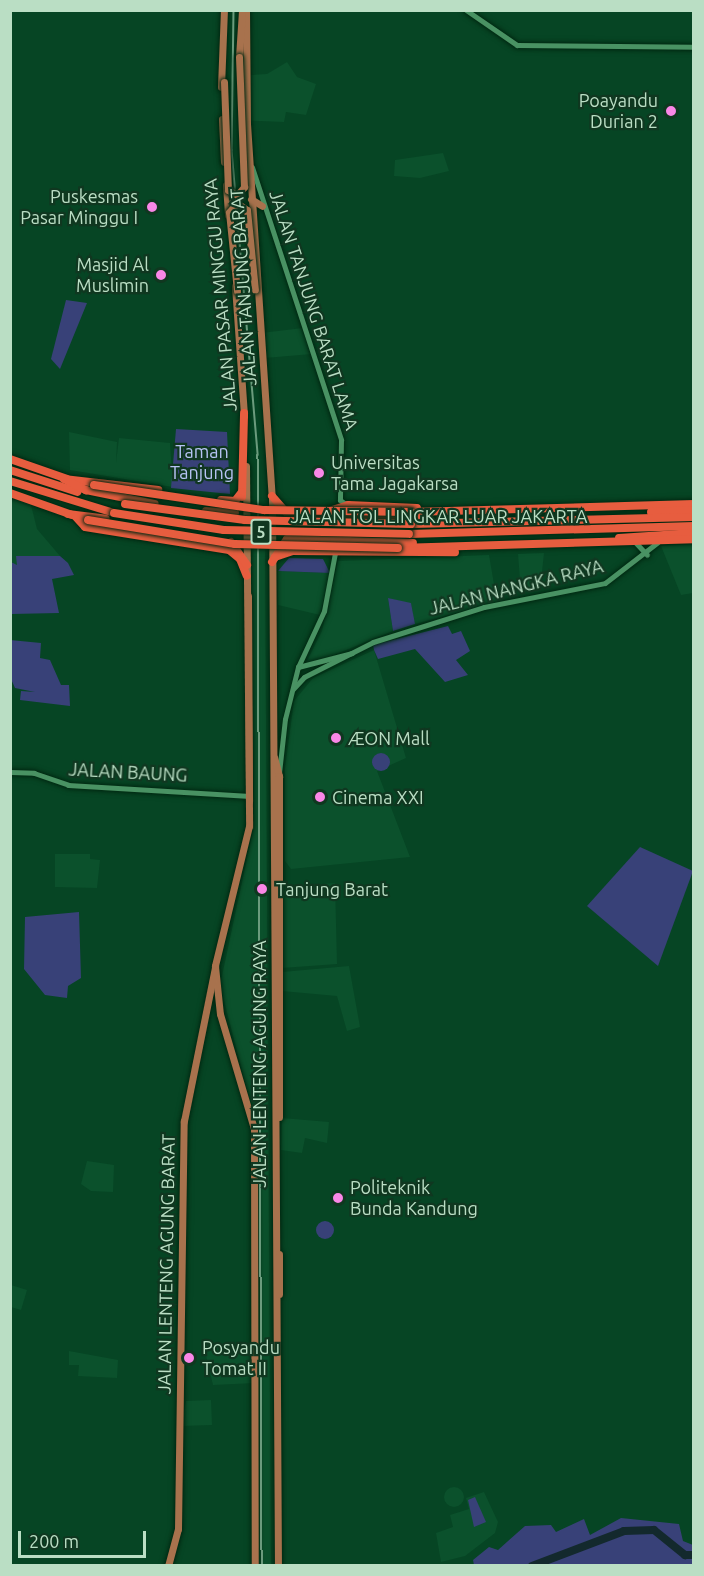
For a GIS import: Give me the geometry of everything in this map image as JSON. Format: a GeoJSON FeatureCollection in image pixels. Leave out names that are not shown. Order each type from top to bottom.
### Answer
{"type":"FeatureCollection","features":[{"type":"Feature","properties":{"kind":"highway"},"geometry":{"type":"LineString","coordinates":[[207,547],[228,540],[238,528],[235,513],[242,492],[244,413]]}},
{"type":"Feature","properties":{"kind":"highway"},"geometry":{"type":"LineString","coordinates":[[10,459],[64,479],[264,510],[411,512],[693,510]]}},
{"type":"Feature","properties":{"kind":"highway"},"geometry":{"type":"LineString","coordinates":[[10,464],[26,466]]}},
{"type":"Feature","properties":{"kind":"highway","name":"JALAN TOL LINGKAR LUAR JAKARTA"},"geometry":{"type":"LineString","coordinates":[[10,470],[125,504],[245,520],[411,524],[693,517]]}},
{"type":"Feature","properties":{"kind":"highway"},"geometry":{"type":"LineString","coordinates":[[64,479],[234,501],[242,492]]}},
{"type":"Feature","properties":{"kind":"highway"},"geometry":{"type":"LineString","coordinates":[[64,479],[86,490],[154,504],[235,513]]}},
{"type":"Feature","properties":{"kind":"highway","name":"JALAN TOL LINGKAR LUAR JAKARTA"},"geometry":{"type":"LineString","coordinates":[[10,481],[114,513],[224,530],[409,534],[693,526]]}},
{"type":"Feature","properties":{"kind":"highway"},"geometry":{"type":"LineString","coordinates":[[12,493],[88,520],[235,544],[476,548],[693,539]]}},
{"type":"Feature","properties":{"kind":"highway"},"geometry":{"type":"LineString","coordinates":[[272,496],[290,517],[327,518],[456,512]]}},
{"type":"Feature","properties":{"kind":"highway"},"geometry":{"type":"LineString","coordinates":[[201,498],[223,512]]}},
{"type":"Feature","properties":{"kind":"highway"},"geometry":{"type":"LineString","coordinates":[[540,511],[693,504]]}},
{"type":"Feature","properties":{"kind":"highway"},"geometry":{"type":"LineString","coordinates":[[301,517],[348,505],[456,512]]}},
{"type":"Feature","properties":{"kind":"highway"},"geometry":{"type":"LineString","coordinates":[[72,515],[228,540],[247,565]]}},
{"type":"Feature","properties":{"kind":"highway"},"geometry":{"type":"LineString","coordinates":[[72,515],[85,527],[235,553],[247,576]]}},
{"type":"Feature","properties":{"kind":"highway"},"geometry":{"type":"LineString","coordinates":[[287,539],[283,528],[290,517]]}},
{"type":"Feature","properties":{"kind":"highway"},"geometry":{"type":"LineString","coordinates":[[323,541],[316,527],[327,518]]}},
{"type":"Feature","properties":{"kind":"highway"},"geometry":{"type":"LineString","coordinates":[[543,546],[693,533]]}},
{"type":"Feature","properties":{"kind":"highway"},"geometry":{"type":"LineString","coordinates":[[287,539],[476,548]]}},
{"type":"Feature","properties":{"kind":"highway"},"geometry":{"type":"LineString","coordinates":[[274,559],[287,539]]}},
{"type":"Feature","properties":{"kind":"highway"},"geometry":{"type":"LineString","coordinates":[[274,559],[292,551],[427,556],[476,548]]}},
{"type":"Feature","properties":{"kind":"main road"},"geometry":{"type":"LineString","coordinates":[[225,10],[224,82],[228,187],[237,195],[244,187],[239,57],[242,10]]}},
{"type":"Feature","properties":{"kind":"main road","name":"JALAN PASAR MINGGU RAYA"},"geometry":{"type":"LineString","coordinates":[[225,10],[223,148],[244,384],[247,576]]}},
{"type":"Feature","properties":{"kind":"main road","name":"JALAN TANJUNG BARAT"},"geometry":{"type":"LineString","coordinates":[[246,10],[251,199],[265,374],[274,559]]}},
{"type":"Feature","properties":{"kind":"main road"},"geometry":{"type":"LineString","coordinates":[[251,199],[262,206]]}},
{"type":"Feature","properties":{"kind":"main road"},"geometry":{"type":"LineString","coordinates":[[244,384],[229,212],[237,203],[247,210],[265,374]]}},
{"type":"Feature","properties":{"kind":"main road"},"geometry":{"type":"LineString","coordinates":[[274,559],[270,745],[275,871],[278,1566]]}},
{"type":"Feature","properties":{"kind":"main road","name":"JALAN LENTENG AGUNG RAYA"},"geometry":{"type":"LineString","coordinates":[[247,576],[247,849],[215,966],[220,1014],[254,1129],[255,1566]]}},
{"type":"Feature","properties":{"kind":"main road"},"geometry":{"type":"LineString","coordinates":[[270,745],[279,776],[275,871]]}},
{"type":"Feature","properties":{"kind":"main road","name":"JALAN LENTENG AGUNG BARAT"},"geometry":{"type":"LineString","coordinates":[[168,1566],[178,1519],[184,1121],[215,966]]}},
{"type":"Feature","properties":{"kind":"street"},"geometry":{"type":"LineString","coordinates":[[466,10],[517,45],[693,47]]}},
{"type":"Feature","properties":{"kind":"street","name":"JALAN TANJUNG BARAT LAMA"},"geometry":{"type":"LineString","coordinates":[[249,157],[262,206],[341,440],[340,500],[348,505]]}},
{"type":"Feature","properties":{"kind":"street","name":"JALAN NANGKA RAYA"},"geometry":{"type":"LineString","coordinates":[[293,689],[304,677],[354,653],[457,615],[605,583],[647,555],[658,542]]}},
{"type":"Feature","properties":{"kind":"street"},"geometry":{"type":"LineString","coordinates":[[636,543],[647,555]]}},
{"type":"Feature","properties":{"kind":"street"},"geometry":{"type":"LineString","coordinates":[[279,776],[298,667],[324,611],[335,553]]}},
{"type":"Feature","properties":{"kind":"street","name":"JALAN NANGKA RAYA"},"geometry":{"type":"LineString","coordinates":[[298,667],[354,653]]}},
{"type":"Feature","properties":{"kind":"street","name":"JALAN BAUNG"},"geometry":{"type":"LineString","coordinates":[[10,772],[34,773],[68,785],[121,785],[248,799]]}},
{"type":"Feature","properties":{"kind":"shaded area"},"geometry":{"type":"Polygon","coordinates":[[[287,62],[297,77],[316,84],[306,115],[286,112],[284,122],[239,120],[237,76],[267,74],[287,62]]]}},
{"type":"Feature","properties":{"kind":"shaded area"},"geometry":{"type":"Polygon","coordinates":[[[443,153],[449,171],[420,178],[394,176],[395,160],[443,153]]]}},
{"type":"Feature","properties":{"kind":"shaded area"},"geometry":{"type":"Polygon","coordinates":[[[303,328],[312,354],[265,358],[261,333],[303,328]]]}},
{"type":"Feature","properties":{"kind":"shaded area"},"geometry":{"type":"Polygon","coordinates":[[[69,432],[117,442],[116,463],[119,438],[170,443],[173,487],[70,470],[69,432]]]}},
{"type":"Feature","properties":{"kind":"shaded area"},"geometry":{"type":"Polygon","coordinates":[[[10,493],[30,501],[37,529],[60,556],[17,556],[17,566],[11,562],[10,493]]]}},
{"type":"Feature","properties":{"kind":"shaded area"},"geometry":{"type":"Polygon","coordinates":[[[693,544],[693,593],[681,595],[661,546],[693,544]]]}},
{"type":"Feature","properties":{"kind":"shaded area"},"geometry":{"type":"Polygon","coordinates":[[[251,548],[265,548],[271,1565],[256,1565],[255,1383],[213,1385],[204,1347],[240,1344],[241,1352],[252,1351],[257,1129],[220,985],[254,826],[251,548]]]}},
{"type":"Feature","properties":{"kind":"shaded area"},"geometry":{"type":"Polygon","coordinates":[[[544,553],[541,581],[533,590],[521,592],[518,554],[544,553]]]}},
{"type":"Feature","properties":{"kind":"shaded area"},"geometry":{"type":"Polygon","coordinates":[[[489,555],[497,602],[415,624],[411,604],[388,598],[393,631],[304,667],[322,631],[338,561],[489,555]]]}},
{"type":"Feature","properties":{"kind":"shaded area"},"geometry":{"type":"Polygon","coordinates":[[[278,571],[330,573],[320,615],[278,605],[278,571]]]}},
{"type":"Feature","properties":{"kind":"shaded area"},"geometry":{"type":"Polygon","coordinates":[[[374,650],[406,758],[377,771],[410,857],[291,869],[285,861],[285,768],[294,701],[313,678],[374,650]]]}},
{"type":"Feature","properties":{"kind":"shaded area"},"geometry":{"type":"Polygon","coordinates":[[[55,854],[90,854],[90,859],[100,860],[97,888],[55,887],[55,854]]]}},
{"type":"Feature","properties":{"kind":"shaded area"},"geometry":{"type":"Polygon","coordinates":[[[335,883],[337,964],[282,968],[282,887],[335,883]]]}},
{"type":"Feature","properties":{"kind":"shaded area"},"geometry":{"type":"Polygon","coordinates":[[[349,966],[360,1027],[347,1031],[337,996],[282,991],[282,972],[349,966]]]}},
{"type":"Feature","properties":{"kind":"shaded area"},"geometry":{"type":"Polygon","coordinates":[[[282,1118],[329,1122],[327,1143],[305,1138],[302,1153],[281,1150],[282,1118]]]}},
{"type":"Feature","properties":{"kind":"shaded area"},"geometry":{"type":"Polygon","coordinates":[[[87,1161],[114,1165],[113,1192],[91,1191],[81,1184],[87,1161]]]}},
{"type":"Feature","properties":{"kind":"shaded area"},"geometry":{"type":"Polygon","coordinates":[[[11,1285],[27,1290],[21,1310],[11,1307],[11,1285]]]}},
{"type":"Feature","properties":{"kind":"shaded area"},"geometry":{"type":"Polygon","coordinates":[[[69,1351],[118,1360],[117,1378],[78,1376],[79,1365],[69,1365],[69,1351]]]}},
{"type":"Feature","properties":{"kind":"shaded area"},"geometry":{"type":"Polygon","coordinates":[[[211,1400],[212,1425],[181,1426],[186,1401],[211,1400]]]}},
{"type":"Feature","properties":{"kind":"shaded area"},"geometry":{"type":"Polygon","coordinates":[[[454,1487],[461,1490],[464,1497],[461,1504],[454,1507],[447,1504],[444,1497],[447,1490],[454,1487]]]}},
{"type":"Feature","properties":{"kind":"shaded area"},"geometry":{"type":"Polygon","coordinates":[[[484,1492],[498,1522],[495,1533],[465,1556],[441,1562],[436,1533],[453,1527],[450,1515],[469,1509],[466,1498],[484,1492]]]}},
{"type":"Feature","properties":{"kind":"green space"},"geometry":{"type":"Polygon","coordinates":[[[66,300],[87,303],[60,369],[51,359],[66,300]]]}},
{"type":"Feature","properties":{"kind":"green space","name":"Taman Tanjung"},"geometry":{"type":"Polygon","coordinates":[[[176,429],[227,432],[230,494],[171,488],[176,429]]]}},
{"type":"Feature","properties":{"kind":"green space"},"geometry":{"type":"Polygon","coordinates":[[[16,556],[60,556],[68,563],[74,575],[52,579],[59,613],[11,614],[11,562],[17,565],[16,556]]]}},
{"type":"Feature","properties":{"kind":"green space"},"geometry":{"type":"Polygon","coordinates":[[[289,558],[323,559],[330,573],[278,571],[289,558]]]}},
{"type":"Feature","properties":{"kind":"green space"},"geometry":{"type":"Polygon","coordinates":[[[388,598],[411,603],[415,624],[393,631],[388,598]]]}},
{"type":"Feature","properties":{"kind":"green space"},"geometry":{"type":"Polygon","coordinates":[[[448,626],[452,634],[461,631],[470,651],[456,660],[468,675],[445,682],[415,649],[378,659],[374,650],[373,645],[448,626]]]}},
{"type":"Feature","properties":{"kind":"green space"},"geometry":{"type":"Polygon","coordinates":[[[10,640],[41,643],[40,658],[50,660],[61,685],[69,685],[70,706],[20,700],[21,691],[35,692],[15,688],[11,679],[10,640]]]}},
{"type":"Feature","properties":{"kind":"green space"},"geometry":{"type":"Polygon","coordinates":[[[381,753],[387,756],[390,762],[387,768],[381,771],[375,768],[372,762],[375,756],[381,753]]]}},
{"type":"Feature","properties":{"kind":"green space"},"geometry":{"type":"Polygon","coordinates":[[[640,847],[693,871],[658,966],[587,906],[640,847]]]}},
{"type":"Feature","properties":{"kind":"green space"},"geometry":{"type":"Polygon","coordinates":[[[79,912],[81,978],[68,986],[67,998],[45,995],[24,969],[25,917],[79,912]]]}},
{"type":"Feature","properties":{"kind":"green space"},"geometry":{"type":"Polygon","coordinates":[[[325,1221],[331,1224],[334,1230],[331,1236],[325,1239],[319,1236],[316,1230],[319,1224],[325,1221]]]}},
{"type":"Feature","properties":{"kind":"green space"},"geometry":{"type":"Polygon","coordinates":[[[475,1497],[486,1522],[474,1527],[468,1500],[475,1497]]]}},
{"type":"Feature","properties":{"kind":"green space"},"geometry":{"type":"Polygon","coordinates":[[[621,1518],[679,1524],[683,1541],[693,1545],[693,1565],[474,1565],[473,1560],[489,1547],[498,1550],[525,1526],[551,1525],[556,1532],[584,1519],[590,1535],[621,1518]]]}},
{"type":"Feature","properties":{"kind":"waterway"},"geometry":{"type":"LineString","coordinates":[[532,1566],[624,1531],[654,1530],[685,1555],[694,1555]]}},
{"type":"Feature","properties":{"kind":"railway"},"geometry":{"type":"LineString","coordinates":[[234,10],[232,150],[258,455],[262,1566]]}},
{"type":"Feature","properties":{"kind":"place","name":"Poayandu Durian 2"},"geometry":{"type":"Point","coordinates":[671,111]}},
{"type":"Feature","properties":{"kind":"place","name":"Puskesmas Pasar Minggu I"},"geometry":{"type":"Point","coordinates":[152,207]}},
{"type":"Feature","properties":{"kind":"place","name":"Masjid Al Muslimin"},"geometry":{"type":"Point","coordinates":[161,275]}},
{"type":"Feature","properties":{"kind":"place","name":"Universitas Tama Jagakarsa"},"geometry":{"type":"Point","coordinates":[319,473]}},
{"type":"Feature","properties":{"kind":"place","name":"ÆON Mall"},"geometry":{"type":"Point","coordinates":[336,738]}},
{"type":"Feature","properties":{"kind":"place","name":"Cinema XXI"},"geometry":{"type":"Point","coordinates":[320,797]}},
{"type":"Feature","properties":{"kind":"place","name":"Tanjung Barat"},"geometry":{"type":"Point","coordinates":[262,889]}},
{"type":"Feature","properties":{"kind":"place","name":"Politeknik Bunda Kandung"},"geometry":{"type":"Point","coordinates":[338,1198]}},
{"type":"Feature","properties":{"kind":"place","name":"Posyandu Tomat II"},"geometry":{"type":"Point","coordinates":[189,1358]}}]}
